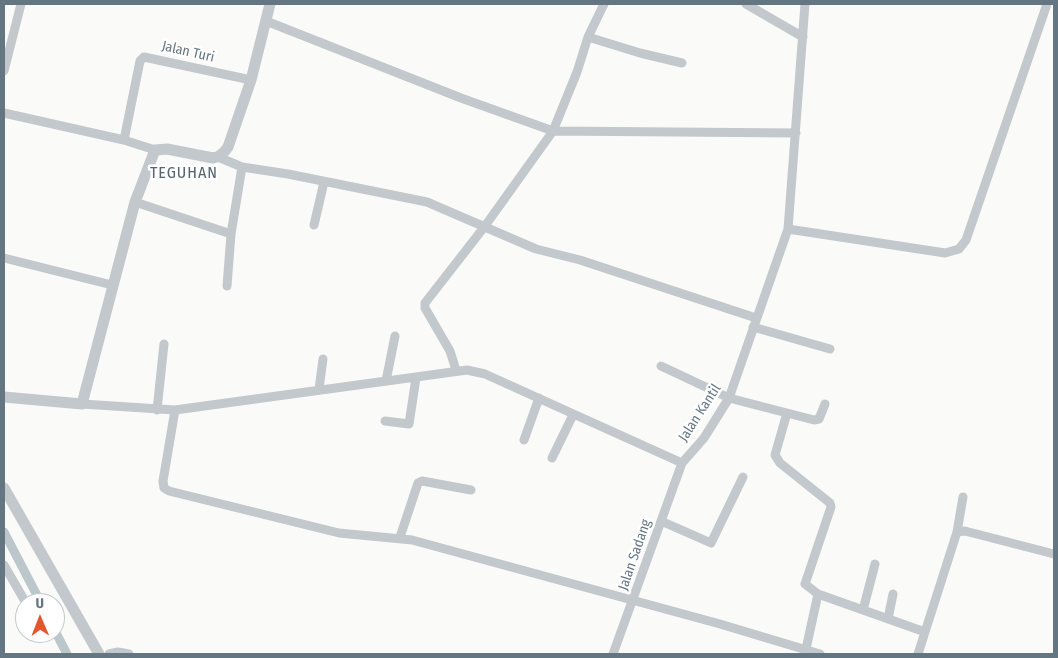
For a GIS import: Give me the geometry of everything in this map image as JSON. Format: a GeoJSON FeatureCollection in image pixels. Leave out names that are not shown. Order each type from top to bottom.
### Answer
{"type":"FeatureCollection","features":[{"type":"Feature","properties":{"kind":"street"},"geometry":{"type":"LineString","coordinates":[[4,71],[21,4]]}},
{"type":"Feature","properties":{"kind":"street"},"geometry":{"type":"LineString","coordinates":[[218,157],[228,147],[250,80],[270,4]]}},
{"type":"Feature","properties":{"kind":"street"},"geometry":{"type":"LineString","coordinates":[[456,370],[450,351],[424,305],[485,226],[553,131],[578,72],[588,36],[604,4]]}},
{"type":"Feature","properties":{"kind":"street"},"geometry":{"type":"LineString","coordinates":[[746,4],[803,37]]}},
{"type":"Feature","properties":{"kind":"street","name":"Jalan Kantil"},"geometry":{"type":"LineString","coordinates":[[682,463],[704,438],[730,398],[754,322],[788,229],[805,4]]}},
{"type":"Feature","properties":{"kind":"street"},"geometry":{"type":"LineString","coordinates":[[788,229],[945,253],[958,249],[966,240],[1047,4]]}},
{"type":"Feature","properties":{"kind":"street"},"geometry":{"type":"LineString","coordinates":[[266,21],[461,98],[553,131],[796,133]]}},
{"type":"Feature","properties":{"kind":"street"},"geometry":{"type":"LineString","coordinates":[[588,36],[640,53],[682,63]]}},
{"type":"Feature","properties":{"kind":"street","name":"Jalan Turi"},"geometry":{"type":"LineString","coordinates":[[124,140],[140,61],[144,57],[250,80]]}},
{"type":"Feature","properties":{"kind":"street"},"geometry":{"type":"LineString","coordinates":[[4,113],[124,140],[155,150],[167,149],[206,157],[218,157],[242,167],[428,202],[536,249],[580,260],[830,349]]}},
{"type":"Feature","properties":{"kind":"street"},"geometry":{"type":"LineString","coordinates":[[82,404],[135,202],[155,150]]}},
{"type":"Feature","properties":{"kind":"street"},"geometry":{"type":"LineString","coordinates":[[227,286],[231,234],[242,167]]}},
{"type":"Feature","properties":{"kind":"street"},"geometry":{"type":"LineString","coordinates":[[314,225],[324,182]]}},
{"type":"Feature","properties":{"kind":"street"},"geometry":{"type":"LineString","coordinates":[[135,202],[231,234]]}},
{"type":"Feature","properties":{"kind":"street"},"geometry":{"type":"LineString","coordinates":[[4,258],[112,285]]}},
{"type":"Feature","properties":{"kind":"street"},"geometry":{"type":"LineString","coordinates":[[386,381],[395,336]]}},
{"type":"Feature","properties":{"kind":"street"},"geometry":{"type":"LineString","coordinates":[[156,410],[164,344]]}},
{"type":"Feature","properties":{"kind":"street"},"geometry":{"type":"LineString","coordinates":[[319,389],[323,359]]}},
{"type":"Feature","properties":{"kind":"street"},"geometry":{"type":"LineString","coordinates":[[661,366],[730,398],[817,420],[825,404]]}},
{"type":"Feature","properties":{"kind":"street"},"geometry":{"type":"LineString","coordinates":[[4,397],[175,410],[319,389],[416,378],[456,370],[485,374],[682,463]]}},
{"type":"Feature","properties":{"kind":"street"},"geometry":{"type":"LineString","coordinates":[[384,421],[409,424],[416,378]]}},
{"type":"Feature","properties":{"kind":"street"},"geometry":{"type":"LineString","coordinates":[[524,440],[539,398]]}},
{"type":"Feature","properties":{"kind":"street"},"geometry":{"type":"LineString","coordinates":[[175,410],[163,481],[166,490],[338,534],[400,537],[820,654]]}},
{"type":"Feature","properties":{"kind":"street"},"geometry":{"type":"LineString","coordinates":[[787,413],[774,455],[780,463],[830,503],[831,507],[805,584],[818,594],[926,632]]}},
{"type":"Feature","properties":{"kind":"street"},"geometry":{"type":"LineString","coordinates":[[552,458],[573,415]]}},
{"type":"Feature","properties":{"kind":"street","name":"Jalan Sadang"},"geometry":{"type":"LineString","coordinates":[[613,654],[634,601],[682,463]]}},
{"type":"Feature","properties":{"kind":"street"},"geometry":{"type":"LineString","coordinates":[[661,520],[711,543],[743,477]]}},
{"type":"Feature","properties":{"kind":"street"},"geometry":{"type":"LineString","coordinates":[[400,537],[418,483],[422,481],[471,490]]}},
{"type":"Feature","properties":{"kind":"street"},"geometry":{"type":"LineString","coordinates":[[4,488],[99,654]]}},
{"type":"Feature","properties":{"kind":"street"},"geometry":{"type":"LineString","coordinates":[[918,654],[957,532],[963,497]]}},
{"type":"Feature","properties":{"kind":"street"},"geometry":{"type":"LineString","coordinates":[[957,532],[965,531],[1054,554]]}},
{"type":"Feature","properties":{"kind":"street"},"geometry":{"type":"LineString","coordinates":[[863,610],[875,564]]}},
{"type":"Feature","properties":{"kind":"street"},"geometry":{"type":"LineString","coordinates":[[4,565],[20,593]]}},
{"type":"Feature","properties":{"kind":"street"},"geometry":{"type":"LineString","coordinates":[[806,649],[818,594]]}},
{"type":"Feature","properties":{"kind":"street"},"geometry":{"type":"LineString","coordinates":[[888,619],[893,594]]}},
{"type":"Feature","properties":{"kind":"street"},"geometry":{"type":"LineString","coordinates":[[113,653],[129,654]]}},
{"type":"Feature","properties":{"kind":"waterway"},"geometry":{"type":"LineString","coordinates":[[4,532],[36,593]]}},
{"type":"Feature","properties":{"kind":"waterway"},"geometry":{"type":"LineString","coordinates":[[61,643],[67,654]]}},
{"type":"Feature","properties":{"kind":"district","name":"TEGUHAN"},"geometry":{"type":"Point","coordinates":[184,174]}}]}
